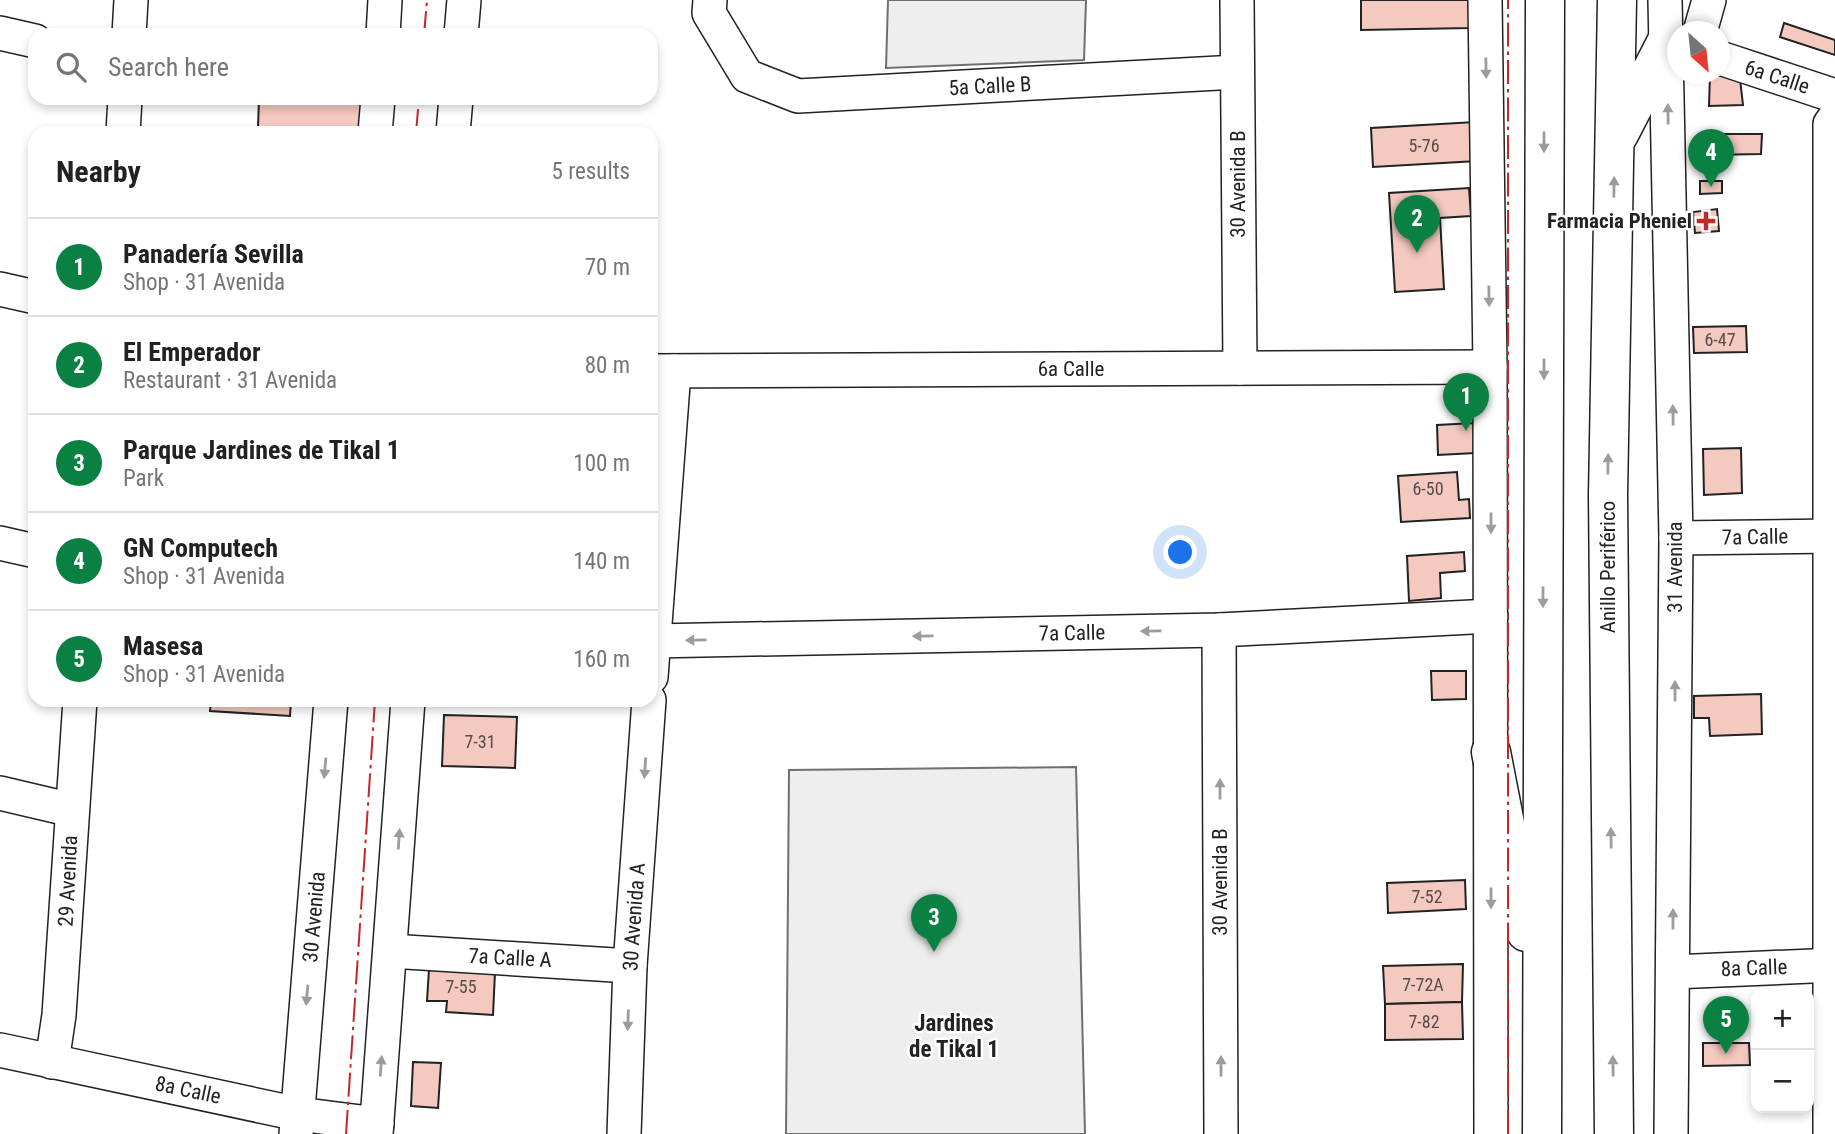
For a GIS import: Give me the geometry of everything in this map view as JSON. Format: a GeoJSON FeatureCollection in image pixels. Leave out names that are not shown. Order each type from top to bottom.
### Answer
{"type":"FeatureCollection","features":[{"type":"Feature","properties":{"kind":"highway"},"geometry":{"type":"LineString","coordinates":[[1542,1134],[1545,0]]}},
{"type":"Feature","properties":{"kind":"highway","name":"Anillo Periférico"},"geometry":{"type":"LineString","coordinates":[[1614,1134],[1608,495],[1618,0]]}},
{"type":"Feature","properties":{"kind":"highway"},"geometry":{"type":"LineString","coordinates":[[1615,142],[1667,61]]}},
{"type":"Feature","properties":{"kind":"highway"},"geometry":{"type":"LineString","coordinates":[[1491,752],[1542,1018]]}},
{"type":"Feature","properties":{"kind":"street"},"geometry":{"type":"LineString","coordinates":[[129,28],[131,0]]}},
{"type":"Feature","properties":{"kind":"street"},"geometry":{"type":"LineString","coordinates":[[384,28],[386,0]]}},
{"type":"Feature","properties":{"kind":"street"},"geometry":{"type":"LineString","coordinates":[[462,28],[464,0]]}},
{"type":"Feature","properties":{"kind":"street","name":"5a Calle B"},"geometry":{"type":"LineString","coordinates":[[710,0],[709,13],[747,76],[799,96],[1237,72]]}},
{"type":"Feature","properties":{"kind":"street","name":"30 Avenida B"},"geometry":{"type":"LineString","coordinates":[[1237,0],[1240,368]]}},
{"type":"Feature","properties":{"kind":"street"},"geometry":{"type":"LineString","coordinates":[[1485,0],[1490,368],[1491,1134]]}},
{"type":"Feature","properties":{"kind":"street","name":"31 Avenida"},"geometry":{"type":"LineString","coordinates":[[1665,0],[1674,21]]}},
{"type":"Feature","properties":{"kind":"street","name":"31 Avenida"},"geometry":{"type":"LineString","coordinates":[[1694,21],[1709,0]]}},
{"type":"Feature","properties":{"kind":"street"},"geometry":{"type":"LineString","coordinates":[[0,33],[28,39]]}},
{"type":"Feature","properties":{"kind":"street","name":"6a Calle"},"geometry":{"type":"LineString","coordinates":[[1730,61],[1835,96]]}},
{"type":"Feature","properties":{"kind":"street","name":"31 Avenida"},"geometry":{"type":"LineString","coordinates":[[1671,1134],[1681,84]]}},
{"type":"Feature","properties":{"kind":"street"},"geometry":{"type":"LineString","coordinates":[[123,126],[125,105]]}},
{"type":"Feature","properties":{"kind":"street"},"geometry":{"type":"LineString","coordinates":[[376,126],[377,105]]}},
{"type":"Feature","properties":{"kind":"street"},"geometry":{"type":"LineString","coordinates":[[454,126],[455,105]]}},
{"type":"Feature","properties":{"kind":"street"},"geometry":{"type":"LineString","coordinates":[[1830,1134],[1834,536],[1830,124],[1835,117]]}},
{"type":"Feature","properties":{"kind":"street"},"geometry":{"type":"LineString","coordinates":[[0,289],[28,295]]}},
{"type":"Feature","properties":{"kind":"street","name":"6a Calle"},"geometry":{"type":"LineString","coordinates":[[662,371],[1490,368]]}},
{"type":"Feature","properties":{"kind":"street"},"geometry":{"type":"LineString","coordinates":[[658,491],[662,371]]}},
{"type":"Feature","properties":{"kind":"street","name":"7a Calle"},"geometry":{"type":"LineString","coordinates":[[1676,538],[1834,536]]}},
{"type":"Feature","properties":{"kind":"street"},"geometry":{"type":"LineString","coordinates":[[0,543],[28,549]]}},
{"type":"Feature","properties":{"kind":"street","name":"7a Calle"},"geometry":{"type":"LineString","coordinates":[[658,641],[1219,630],[1491,616]]}},
{"type":"Feature","properties":{"kind":"street","name":"30 Avenida B"},"geometry":{"type":"LineString","coordinates":[[1219,630],[1221,1134]]}},
{"type":"Feature","properties":{"kind":"street","name":"29 Avenida"},"geometry":{"type":"LineString","coordinates":[[52,1062],[60,1015],[79,707]]}},
{"type":"Feature","properties":{"kind":"street","name":"30 Avenida"},"geometry":{"type":"LineString","coordinates":[[297,1124],[330,707]]}},
{"type":"Feature","properties":{"kind":"street"},"geometry":{"type":"LineString","coordinates":[[376,1129],[407,707]]}},
{"type":"Feature","properties":{"kind":"street","name":"30 Avenida A"},"geometry":{"type":"LineString","coordinates":[[624,1134],[630,966],[648,707]]}},
{"type":"Feature","properties":{"kind":"street"},"geometry":{"type":"LineString","coordinates":[[0,793],[72,810]]}},
{"type":"Feature","properties":{"kind":"street","name":"7a Calle A"},"geometry":{"type":"LineString","coordinates":[[390,951],[630,966]]}},
{"type":"Feature","properties":{"kind":"street","name":"8a Calle"},"geometry":{"type":"LineString","coordinates":[[1673,972],[1832,965]]}},
{"type":"Feature","properties":{"kind":"street","name":"8a Calle"},"geometry":{"type":"LineString","coordinates":[[0,1050],[297,1124],[376,1129]]}},
{"type":"Feature","properties":{"kind":"shaded area"},"geometry":{"type":"Polygon","coordinates":[[[888,0],[1086,0],[1084,60],[886,68],[888,0]]]}},
{"type":"Feature","properties":{"kind":"shaded area"},"geometry":{"type":"Polygon","coordinates":[[[1076,767],[1085,1134],[786,1134],[789,770],[1076,767]]]}},
{"type":"Feature","properties":{"kind":"building"},"geometry":{"type":"Polygon","coordinates":[[[1361,0],[1470,0],[1470,28],[1361,30],[1361,0]]]}},
{"type":"Feature","properties":{"kind":"building"},"geometry":{"type":"Polygon","coordinates":[[[1784,23],[1835,40],[1835,55],[1780,37],[1784,23]]]}},
{"type":"Feature","properties":{"kind":"building"},"geometry":{"type":"Polygon","coordinates":[[[1730,77],[1740,79],[1743,105],[1709,106],[1710,84],[1730,84],[1730,77]]]}},
{"type":"Feature","properties":{"kind":"building"},"geometry":{"type":"Polygon","coordinates":[[[259,105],[362,105],[361,126],[258,126],[259,105]]]}},
{"type":"Feature","properties":{"kind":"building"},"geometry":{"type":"Polygon","coordinates":[[[1475,122],[1477,161],[1373,167],[1371,128],[1475,122]]]}},
{"type":"Feature","properties":{"kind":"building"},"geometry":{"type":"Polygon","coordinates":[[[1708,134],[1762,134],[1761,154],[1709,155],[1708,134]]]}},
{"type":"Feature","properties":{"kind":"building"},"geometry":{"type":"Polygon","coordinates":[[[1700,181],[1722,181],[1722,193],[1700,194],[1700,181]]]}},
{"type":"Feature","properties":{"kind":"building"},"geometry":{"type":"Polygon","coordinates":[[[1469,188],[1471,216],[1440,218],[1444,289],[1395,292],[1389,193],[1469,188]]]}},
{"type":"Feature","properties":{"kind":"building","name":"Farmacia Pheniel"},"geometry":{"type":"Polygon","coordinates":[[[1717,209],[1719,231],[1695,233],[1693,212],[1717,209]]]}},
{"type":"Feature","properties":{"kind":"building"},"geometry":{"type":"Polygon","coordinates":[[[1746,326],[1747,352],[1694,353],[1693,327],[1746,326]]]}},
{"type":"Feature","properties":{"kind":"building"},"geometry":{"type":"Polygon","coordinates":[[[1474,423],[1475,453],[1438,455],[1437,425],[1474,423]]]}},
{"type":"Feature","properties":{"kind":"building"},"geometry":{"type":"Polygon","coordinates":[[[1741,448],[1742,493],[1704,495],[1703,449],[1741,448]]]}},
{"type":"Feature","properties":{"kind":"building"},"geometry":{"type":"Polygon","coordinates":[[[1457,472],[1459,500],[1469,499],[1470,518],[1401,522],[1398,476],[1457,472]]]}},
{"type":"Feature","properties":{"kind":"building"},"geometry":{"type":"Polygon","coordinates":[[[1464,552],[1465,571],[1440,573],[1441,598],[1409,601],[1407,556],[1464,552]]]}},
{"type":"Feature","properties":{"kind":"building"},"geometry":{"type":"Polygon","coordinates":[[[1431,671],[1466,671],[1466,699],[1432,700],[1431,671]]]}},
{"type":"Feature","properties":{"kind":"building"},"geometry":{"type":"Polygon","coordinates":[[[1761,694],[1762,734],[1710,736],[1709,718],[1694,718],[1694,696],[1761,694]]]}},
{"type":"Feature","properties":{"kind":"building"},"geometry":{"type":"Polygon","coordinates":[[[210,707],[291,707],[290,716],[210,711],[210,707]]]}},
{"type":"Feature","properties":{"kind":"building"},"geometry":{"type":"Polygon","coordinates":[[[444,715],[517,717],[515,768],[442,766],[444,715]]]}},
{"type":"Feature","properties":{"kind":"building"},"geometry":{"type":"Polygon","coordinates":[[[1465,880],[1466,909],[1388,913],[1387,883],[1465,880]]]}},
{"type":"Feature","properties":{"kind":"building"},"geometry":{"type":"Polygon","coordinates":[[[1463,964],[1462,1002],[1385,1004],[1383,966],[1463,964]]]}},
{"type":"Feature","properties":{"kind":"building"},"geometry":{"type":"Polygon","coordinates":[[[429,969],[495,972],[493,1015],[446,1012],[447,1001],[427,1001],[429,969]]]}},
{"type":"Feature","properties":{"kind":"building"},"geometry":{"type":"Polygon","coordinates":[[[1462,1002],[1463,1039],[1385,1040],[1385,1004],[1462,1002]]]}},
{"type":"Feature","properties":{"kind":"building"},"geometry":{"type":"Polygon","coordinates":[[[1703,1043],[1749,1043],[1750,1065],[1703,1066],[1703,1043]]]}},
{"type":"Feature","properties":{"kind":"building"},"geometry":{"type":"Polygon","coordinates":[[[413,1062],[441,1063],[438,1108],[411,1106],[413,1062]]]}},
{"type":"Feature","properties":{"kind":"power"},"geometry":{"type":"LineString","coordinates":[[425,28],[427,0]]}},
{"type":"Feature","properties":{"kind":"power"},"geometry":{"type":"LineString","coordinates":[[1508,0],[1508,1134]]}},
{"type":"Feature","properties":{"kind":"power"},"geometry":{"type":"LineString","coordinates":[[417,126],[418,105]]}},
{"type":"Feature","properties":{"kind":"power"},"geometry":{"type":"LineString","coordinates":[[346,1134],[375,707]]}},
{"type":"Feature","properties":{"kind":"place","name":"GN Computech"},"geometry":{"type":"Point","coordinates":[1711,187]}},
{"type":"Feature","properties":{"kind":"place","name":"Farmacia Pheniel"},"geometry":{"type":"Point","coordinates":[1706,221]}},
{"type":"Feature","properties":{"kind":"place","name":"El Emperador"},"geometry":{"type":"Point","coordinates":[1417,253]}},
{"type":"Feature","properties":{"kind":"place","name":"Panadería Sevilla"},"geometry":{"type":"Point","coordinates":[1466,431]}},
{"type":"Feature","properties":{"kind":"place","name":"Parque Jardines de Tikal 1"},"geometry":{"type":"Point","coordinates":[934,952]}},
{"type":"Feature","properties":{"kind":"place","name":"Masesa"},"geometry":{"type":"Point","coordinates":[1726,1054]}},
{"type":"Feature","properties":{"kind":"district","name":"Jardines de Tikal 1"},"geometry":{"type":"Point","coordinates":[954,1036]}}]}
